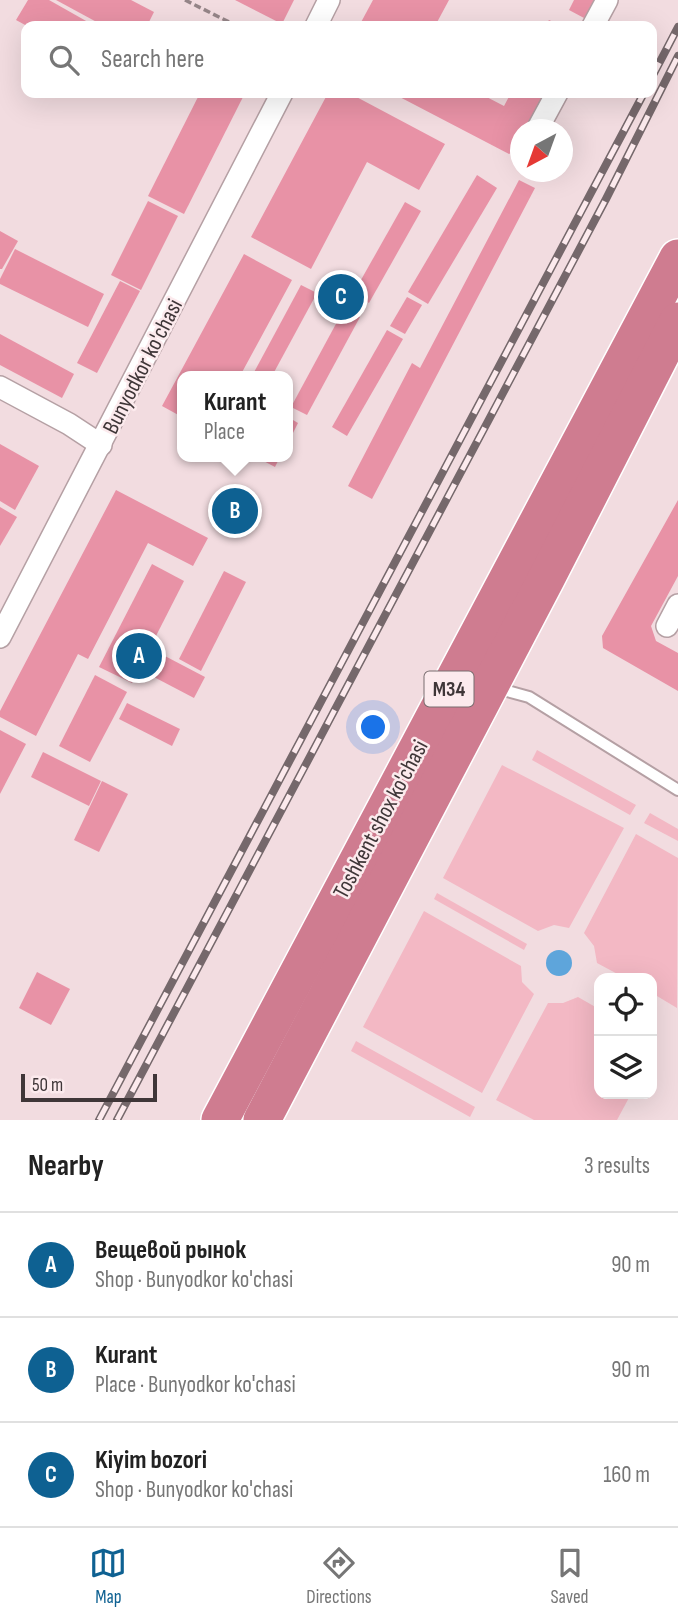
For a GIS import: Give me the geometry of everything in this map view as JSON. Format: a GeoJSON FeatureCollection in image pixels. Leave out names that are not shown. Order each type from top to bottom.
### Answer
{"type":"FeatureCollection","features":[{"type":"Feature","properties":{"kind":"highway","name":"Toshkent shox ko'chasi"},"geometry":{"type":"LineString","coordinates":[[220,1120],[678,258]]}},
{"type":"Feature","properties":{"kind":"highway","name":"Toshkent shox ko'chasi"},"geometry":{"type":"LineString","coordinates":[[262,1120],[678,321]]}},
{"type":"Feature","properties":{"kind":"street"},"geometry":{"type":"LineString","coordinates":[[318,21],[329,0]]}},
{"type":"Feature","properties":{"kind":"street"},"geometry":{"type":"LineString","coordinates":[[596,21],[607,0]]}},
{"type":"Feature","properties":{"kind":"street","name":"Bunyodkor ko'chasi"},"geometry":{"type":"LineString","coordinates":[[0,637],[279,98]]}},
{"type":"Feature","properties":{"kind":"street"},"geometry":{"type":"LineString","coordinates":[[543,119],[554,98]]}},
{"type":"Feature","properties":{"kind":"street"},"geometry":{"type":"LineString","coordinates":[[0,387],[69,424],[101,445]]}},
{"type":"Feature","properties":{"kind":"street"},"geometry":{"type":"LineString","coordinates":[[667,626],[678,605]]}},
{"type":"Feature","properties":{"kind":"lane"},"geometry":{"type":"LineString","coordinates":[[490,686],[529,697],[678,790]]}},
{"type":"Feature","properties":{"kind":"path"},"geometry":{"type":"LineString","coordinates":[[185,0],[227,21]]}},
{"type":"Feature","properties":{"kind":"shaded area"},"geometry":{"type":"Polygon","coordinates":[[[537,750],[636,805],[630,815],[532,760],[537,750]]]}},
{"type":"Feature","properties":{"kind":"shaded area"},"geometry":{"type":"Polygon","coordinates":[[[502,765],[624,828],[569,928],[554,925],[538,931],[443,878],[502,765]]]}},
{"type":"Feature","properties":{"kind":"shaded area"},"geometry":{"type":"Polygon","coordinates":[[[650,813],[678,829],[678,841],[644,823],[650,813]]]}},
{"type":"Feature","properties":{"kind":"shaded area"},"geometry":{"type":"Polygon","coordinates":[[[636,834],[678,858],[677,1008],[657,996],[657,973],[616,973],[597,963],[594,946],[584,933],[636,834]]]}},
{"type":"Feature","properties":{"kind":"shaded area"},"geometry":{"type":"Polygon","coordinates":[[[437,893],[527,944],[524,950],[434,899],[437,893]]]}},
{"type":"Feature","properties":{"kind":"shaded area"},"geometry":{"type":"Polygon","coordinates":[[[424,911],[521,966],[522,982],[534,994],[482,1093],[363,1027],[424,911]]]}},
{"type":"Feature","properties":{"kind":"shaded area"},"geometry":{"type":"Polygon","coordinates":[[[578,997],[594,1006],[594,1099],[628,1099],[617,1120],[534,1120],[496,1100],[548,1003],[563,1003],[578,997]]]}},
{"type":"Feature","properties":{"kind":"shaded area"},"geometry":{"type":"Polygon","coordinates":[[[356,1041],[475,1107],[470,1117],[351,1051],[356,1041]]]}},
{"type":"Feature","properties":{"kind":"water"},"geometry":{"type":"Polygon","coordinates":[[[559,950],[568,954],[572,963],[568,972],[559,976],[550,972],[546,963],[550,954],[559,950]]]}},
{"type":"Feature","properties":{"kind":"building"},"geometry":{"type":"Polygon","coordinates":[[[28,0],[49,0],[86,21],[21,23],[16,20],[28,0]]]}},
{"type":"Feature","properties":{"kind":"building"},"geometry":{"type":"Polygon","coordinates":[[[56,0],[131,0],[154,12],[150,21],[95,21],[56,0]]]}},
{"type":"Feature","properties":{"kind":"building"},"geometry":{"type":"Polygon","coordinates":[[[235,0],[294,0],[284,21],[276,21],[235,0]]]}},
{"type":"Feature","properties":{"kind":"building"},"geometry":{"type":"Polygon","coordinates":[[[373,0],[449,0],[438,21],[362,21],[373,0]]]}},
{"type":"Feature","properties":{"kind":"building"},"geometry":{"type":"Polygon","coordinates":[[[574,0],[595,0],[584,18],[569,10],[574,0]]]}},
{"type":"Feature","properties":{"kind":"building"},"geometry":{"type":"Polygon","coordinates":[[[197,98],[242,98],[184,214],[148,196],[197,98]]]}},
{"type":"Feature","properties":{"kind":"building"},"geometry":{"type":"Polygon","coordinates":[[[325,98],[358,98],[445,144],[419,190],[367,162],[311,269],[251,237],[325,98]]]}},
{"type":"Feature","properties":{"kind":"building"},"geometry":{"type":"Polygon","coordinates":[[[402,98],[489,98],[504,106],[508,98],[545,98],[535,119],[510,119],[510,154],[402,98]]]}},
{"type":"Feature","properties":{"kind":"building"},"geometry":{"type":"Polygon","coordinates":[[[477,175],[497,188],[428,304],[408,292],[477,175]]]}},
{"type":"Feature","properties":{"kind":"building"},"geometry":{"type":"Polygon","coordinates":[[[518,182],[535,188],[372,499],[348,486],[412,363],[420,368],[518,182]]]}},
{"type":"Feature","properties":{"kind":"building"},"geometry":{"type":"Polygon","coordinates":[[[148,201],[178,216],[141,290],[111,275],[148,201]]]}},
{"type":"Feature","properties":{"kind":"building"},"geometry":{"type":"Polygon","coordinates":[[[405,202],[421,211],[369,303],[353,294],[405,202]]]}},
{"type":"Feature","properties":{"kind":"building"},"geometry":{"type":"Polygon","coordinates":[[[0,231],[18,241],[2,269],[0,269],[0,231]]]}},
{"type":"Feature","properties":{"kind":"building"},"geometry":{"type":"Polygon","coordinates":[[[15,249],[104,294],[88,327],[0,284],[15,249]]]}},
{"type":"Feature","properties":{"kind":"building"},"geometry":{"type":"Polygon","coordinates":[[[244,254],[292,280],[243,371],[181,371],[244,254]]]}},
{"type":"Feature","properties":{"kind":"building"},"geometry":{"type":"Polygon","coordinates":[[[120,281],[140,291],[97,373],[77,363],[120,281]]]}},
{"type":"Feature","properties":{"kind":"building"},"geometry":{"type":"Polygon","coordinates":[[[301,285],[317,293],[275,371],[255,371],[301,285]]]}},
{"type":"Feature","properties":{"kind":"building"},"geometry":{"type":"Polygon","coordinates":[[[407,297],[422,305],[405,334],[390,326],[407,297]]]}},
{"type":"Feature","properties":{"kind":"building"},"geometry":{"type":"Polygon","coordinates":[[[344,309],[360,317],[307,415],[293,408],[293,403],[344,309]]]}},
{"type":"Feature","properties":{"kind":"building"},"geometry":{"type":"Polygon","coordinates":[[[387,330],[403,339],[347,436],[332,427],[387,330]]]}},
{"type":"Feature","properties":{"kind":"building"},"geometry":{"type":"Polygon","coordinates":[[[0,334],[74,374],[62,398],[0,365],[0,334]]]}},
{"type":"Feature","properties":{"kind":"building"},"geometry":{"type":"Polygon","coordinates":[[[177,378],[177,414],[162,406],[177,378]]]}},
{"type":"Feature","properties":{"kind":"building"},"geometry":{"type":"Polygon","coordinates":[[[293,420],[298,423],[293,433],[293,420]]]}},
{"type":"Feature","properties":{"kind":"building"},"geometry":{"type":"Polygon","coordinates":[[[0,444],[39,466],[15,510],[0,501],[0,444]]]}},
{"type":"Feature","properties":{"kind":"building"},"geometry":{"type":"Polygon","coordinates":[[[116,490],[208,538],[193,566],[148,543],[88,659],[78,654],[36,736],[0,717],[0,711],[116,490]]]}},
{"type":"Feature","properties":{"kind":"building"},"geometry":{"type":"Polygon","coordinates":[[[678,500],[678,576],[651,626],[656,641],[678,653],[678,691],[603,648],[602,636],[678,500]]]}},
{"type":"Feature","properties":{"kind":"building"},"geometry":{"type":"Polygon","coordinates":[[[235,506],[239,507],[239,515],[235,516],[231,515],[230,511],[231,507],[235,506]]]}},
{"type":"Feature","properties":{"kind":"building"},"geometry":{"type":"Polygon","coordinates":[[[0,507],[17,517],[0,546],[0,507]]]}},
{"type":"Feature","properties":{"kind":"building"},"geometry":{"type":"Polygon","coordinates":[[[152,564],[184,581],[132,683],[99,667],[152,564]]]}},
{"type":"Feature","properties":{"kind":"building"},"geometry":{"type":"Polygon","coordinates":[[[224,571],[246,582],[201,671],[179,659],[224,571]]]}},
{"type":"Feature","properties":{"kind":"building"},"geometry":{"type":"Polygon","coordinates":[[[163,655],[205,677],[194,698],[152,676],[163,655]]]}},
{"type":"Feature","properties":{"kind":"building"},"geometry":{"type":"Polygon","coordinates":[[[95,675],[127,692],[90,762],[59,746],[95,675]]]}},
{"type":"Feature","properties":{"kind":"building"},"geometry":{"type":"Polygon","coordinates":[[[127,703],[180,729],[172,746],[119,719],[127,703]]]}},
{"type":"Feature","properties":{"kind":"building"},"geometry":{"type":"Polygon","coordinates":[[[0,730],[26,744],[0,794],[0,730]]]}},
{"type":"Feature","properties":{"kind":"building"},"geometry":{"type":"Polygon","coordinates":[[[43,752],[101,781],[89,806],[31,777],[43,752]]]}},
{"type":"Feature","properties":{"kind":"building"},"geometry":{"type":"Polygon","coordinates":[[[102,781],[128,794],[99,852],[74,840],[102,781]]]}},
{"type":"Feature","properties":{"kind":"building"},"geometry":{"type":"Polygon","coordinates":[[[37,972],[70,989],[51,1025],[19,1008],[37,972]]]}},
{"type":"Feature","properties":{"kind":"railway"},"geometry":{"type":"LineString","coordinates":[[657,67],[678,27]]}},
{"type":"Feature","properties":{"kind":"railway"},"geometry":{"type":"LineString","coordinates":[[657,98],[678,56]]}},
{"type":"Feature","properties":{"kind":"railway"},"geometry":{"type":"LineString","coordinates":[[99,1120],[641,98]]}},
{"type":"Feature","properties":{"kind":"railway"},"geometry":{"type":"LineString","coordinates":[[117,1120],[606,199],[657,98]]}},
{"type":"Feature","properties":{"kind":"place","name":"Kiyim bozori"},"geometry":{"type":"Point","coordinates":[341,297]}},
{"type":"Feature","properties":{"kind":"place","name":"Kurant"},"geometry":{"type":"Point","coordinates":[235,511]}},
{"type":"Feature","properties":{"kind":"place","name":"Вещевой рынок"},"geometry":{"type":"Point","coordinates":[139,656]}}]}
